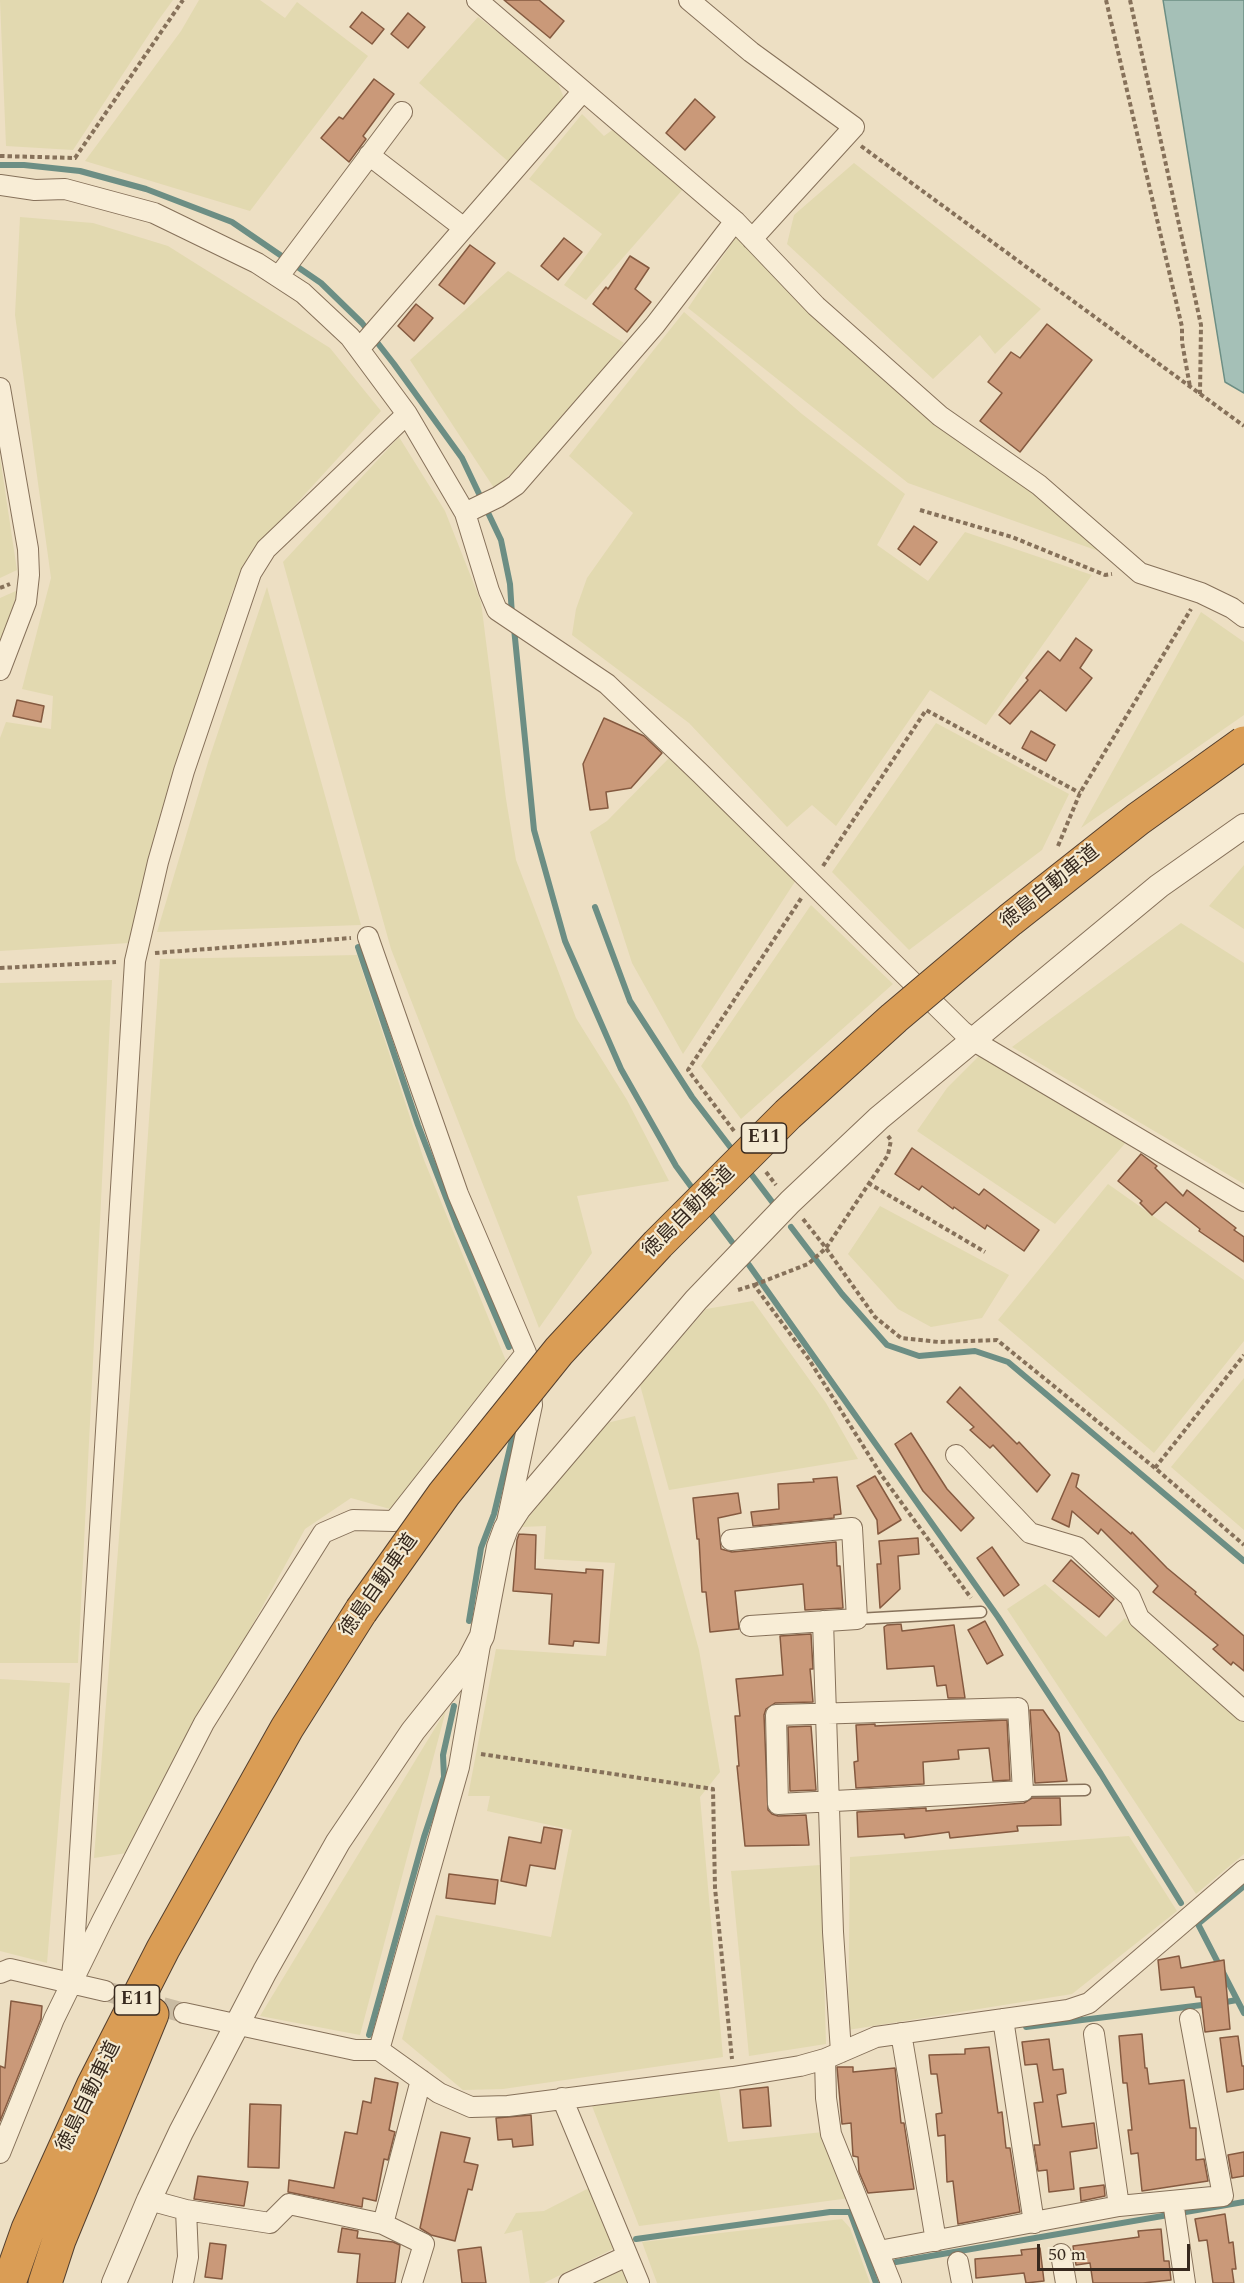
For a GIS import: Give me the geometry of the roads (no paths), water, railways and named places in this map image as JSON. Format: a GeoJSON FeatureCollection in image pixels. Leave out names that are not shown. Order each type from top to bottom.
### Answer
{"type":"FeatureCollection","features":[{"type":"Feature","properties":{"kind":"highway","name":"徳島自動車道"},"geometry":{"type":"LineString","coordinates":[[9,2283],[28,2229],[93,2086],[163,1949],[287,1728],[361,1611],[444,1494],[559,1351],[658,1244],[788,1114],[894,1018],[1010,920],[1138,819],[1244,743]]}},
{"type":"Feature","properties":{"kind":"highway","name":"徳島自動車道"},"geometry":{"type":"LineString","coordinates":[[45,2283],[64,2230],[178,1955],[287,1728]]}},
{"type":"Feature","properties":{"kind":"street"},"geometry":{"type":"LineString","coordinates":[[477,0],[735,221],[816,306],[940,416],[1039,485],[1140,573],[1201,593],[1232,608],[1244,617]]}},
{"type":"Feature","properties":{"kind":"street"},"geometry":{"type":"LineString","coordinates":[[689,0],[751,52],[854,127],[752,239]]}},
{"type":"Feature","properties":{"kind":"street"},"geometry":{"type":"LineString","coordinates":[[359,349],[584,91]]}},
{"type":"Feature","properties":{"kind":"street"},"geometry":{"type":"LineString","coordinates":[[279,276],[402,112]]}},
{"type":"Feature","properties":{"kind":"street"},"geometry":{"type":"LineString","coordinates":[[369,155],[464,228]]}},
{"type":"Feature","properties":{"kind":"street"},"geometry":{"type":"LineString","coordinates":[[0,185],[35,190],[65,189],[154,213],[257,263],[303,293],[350,337],[407,414],[471,509],[489,591],[496,610],[607,684],[962,1031],[1244,1201]]}},
{"type":"Feature","properties":{"kind":"street"},"geometry":{"type":"LineString","coordinates":[[471,509],[498,497],[516,485],[656,325],[735,221]]}},
{"type":"Feature","properties":{"kind":"street"},"geometry":{"type":"LineString","coordinates":[[0,388],[28,549],[30,575],[26,602],[0,670]]}},
{"type":"Feature","properties":{"kind":"street"},"geometry":{"type":"LineString","coordinates":[[72,1982],[135,958],[158,862],[184,771],[251,573],[266,549],[407,414]]}},
{"type":"Feature","properties":{"kind":"street"},"geometry":{"type":"LineString","coordinates":[[506,1528],[519,1508],[696,1300],[790,1202],[879,1118],[973,1039],[1159,886],[1244,826]]}},
{"type":"Feature","properties":{"kind":"street"},"geometry":{"type":"LineString","coordinates":[[368,937],[458,1194],[526,1353],[532,1405],[506,1528],[499,1547],[462,1752],[379,2050]]}},
{"type":"Feature","properties":{"kind":"street"},"geometry":{"type":"LineString","coordinates":[[0,2152],[54,2019],[204,1723],[323,1533],[353,1520],[394,1521],[526,1353]]}},
{"type":"Feature","properties":{"kind":"street"},"geometry":{"type":"LineString","coordinates":[[956,1455],[1030,1533],[1077,1547],[1130,1597],[1139,1618],[1244,1711]]}},
{"type":"Feature","properties":{"kind":"street"},"geometry":{"type":"LineString","coordinates":[[731,1540],[852,1528],[857,1618],[750,1626]]}},
{"type":"Feature","properties":{"kind":"street"},"geometry":{"type":"LineString","coordinates":[[823,1621],[833,1932],[833,2055],[826,2098],[831,2134],[891,2283]]}},
{"type":"Feature","properties":{"kind":"street"},"geometry":{"type":"LineString","coordinates":[[114,2283],[181,2132],[265,1971],[338,1842],[413,1731],[469,1661],[482,1636]]}},
{"type":"Feature","properties":{"kind":"street"},"geometry":{"type":"LineString","coordinates":[[1018,1708],[1023,1791],[778,1804],[776,1715],[826,1713],[1018,1708]]}},
{"type":"Feature","properties":{"kind":"street"},"geometry":{"type":"LineString","coordinates":[[184,2013],[355,2050],[379,2050],[439,2093],[471,2107],[508,2106],[733,2077],[800,2066],[876,2037],[1068,2010],[1089,2003],[1244,1870]]}},
{"type":"Feature","properties":{"kind":"street"},"geometry":{"type":"LineString","coordinates":[[3,1970],[72,1982],[105,1991]]}},
{"type":"Feature","properties":{"kind":"street"},"geometry":{"type":"LineString","coordinates":[[1003,2019],[1034,2223]]}},
{"type":"Feature","properties":{"kind":"street"},"geometry":{"type":"LineString","coordinates":[[879,2251],[1119,2206],[1223,2196],[1190,2019]]}},
{"type":"Feature","properties":{"kind":"street"},"geometry":{"type":"LineString","coordinates":[[901,2033],[936,2241]]}},
{"type":"Feature","properties":{"kind":"street"},"geometry":{"type":"LineString","coordinates":[[1094,2034],[1119,2206]]}},
{"type":"Feature","properties":{"kind":"street"},"geometry":{"type":"LineString","coordinates":[[383,2224],[421,2080]]}},
{"type":"Feature","properties":{"kind":"street"},"geometry":{"type":"LineString","coordinates":[[562,2098],[639,2283]]}},
{"type":"Feature","properties":{"kind":"street"},"geometry":{"type":"LineString","coordinates":[[149,2200],[186,2210],[270,2223],[289,2204],[383,2224],[424,2244],[412,2283]]}},
{"type":"Feature","properties":{"kind":"street"},"geometry":{"type":"LineString","coordinates":[[1173,2201],[1185,2283]]}},
{"type":"Feature","properties":{"kind":"street"},"geometry":{"type":"LineString","coordinates":[[183,2283],[188,2257],[186,2210]]}},
{"type":"Feature","properties":{"kind":"street"},"geometry":{"type":"LineString","coordinates":[[1061,2254],[1066,2283]]}},
{"type":"Feature","properties":{"kind":"street"},"geometry":{"type":"LineString","coordinates":[[569,2283],[627,2256]]}},
{"type":"Feature","properties":{"kind":"street"},"geometry":{"type":"LineString","coordinates":[[958,2262],[962,2283]]}},
{"type":"Feature","properties":{"kind":"lane"},"geometry":{"type":"LineString","coordinates":[[857,1618],[981,1612]]}},
{"type":"Feature","properties":{"kind":"lane"},"geometry":{"type":"LineString","coordinates":[[1023,1791],[1085,1790]]}},
{"type":"Feature","properties":{"kind":"water"},"geometry":{"type":"Polygon","coordinates":[[[1163,0],[1244,0],[1244,393],[1225,382],[1163,0]]]}},
{"type":"Feature","properties":{"kind":"waterway"},"geometry":{"type":"LineString","coordinates":[[0,165],[80,171],[146,189],[232,222],[321,283],[362,323],[462,458],[501,540],[510,584],[512,615]]}},
{"type":"Feature","properties":{"kind":"waterway"},"geometry":{"type":"LineString","coordinates":[[514,628],[534,830],[565,941],[621,1069],[676,1166],[695,1192]]}},
{"type":"Feature","properties":{"kind":"waterway"},"geometry":{"type":"LineString","coordinates":[[595,907],[630,1001],[692,1097],[734,1152]]}},
{"type":"Feature","properties":{"kind":"waterway"},"geometry":{"type":"LineString","coordinates":[[358,947],[418,1125],[457,1226],[509,1347]]}},
{"type":"Feature","properties":{"kind":"waterway"},"geometry":{"type":"LineString","coordinates":[[748,1170],[773,1203]]}},
{"type":"Feature","properties":{"kind":"waterway"},"geometry":{"type":"LineString","coordinates":[[708,1210],[732,1242]]}},
{"type":"Feature","properties":{"kind":"waterway"},"geometry":{"type":"LineString","coordinates":[[791,1227],[842,1294],[887,1345],[919,1356],[975,1351],[1008,1362],[1244,1561]]}},
{"type":"Feature","properties":{"kind":"waterway"},"geometry":{"type":"LineString","coordinates":[[749,1265],[998,1617],[1101,1774],[1181,1903]]}},
{"type":"Feature","properties":{"kind":"waterway"},"geometry":{"type":"LineString","coordinates":[[469,1621],[481,1548],[494,1514],[515,1427]]}},
{"type":"Feature","properties":{"kind":"waterway"},"geometry":{"type":"LineString","coordinates":[[369,2035],[424,1837],[444,1777],[443,1755],[454,1706]]}},
{"type":"Feature","properties":{"kind":"waterway"},"geometry":{"type":"LineString","coordinates":[[1244,1886],[1198,1924],[1244,2013]]}},
{"type":"Feature","properties":{"kind":"waterway"},"geometry":{"type":"LineString","coordinates":[[1220,2003],[1237,2000]]}},
{"type":"Feature","properties":{"kind":"waterway"},"geometry":{"type":"LineString","coordinates":[[1026,2027],[1210,2004]]}},
{"type":"Feature","properties":{"kind":"waterway"},"geometry":{"type":"LineString","coordinates":[[896,2262],[1244,2202]]}},
{"type":"Feature","properties":{"kind":"waterway"},"geometry":{"type":"LineString","coordinates":[[636,2239],[830,2212],[850,2212],[876,2283]]}},
{"type":"Feature","properties":{"kind":"tunnel"},"geometry":{"type":"LineString","coordinates":[[105,1991],[184,2013]]}}]}
